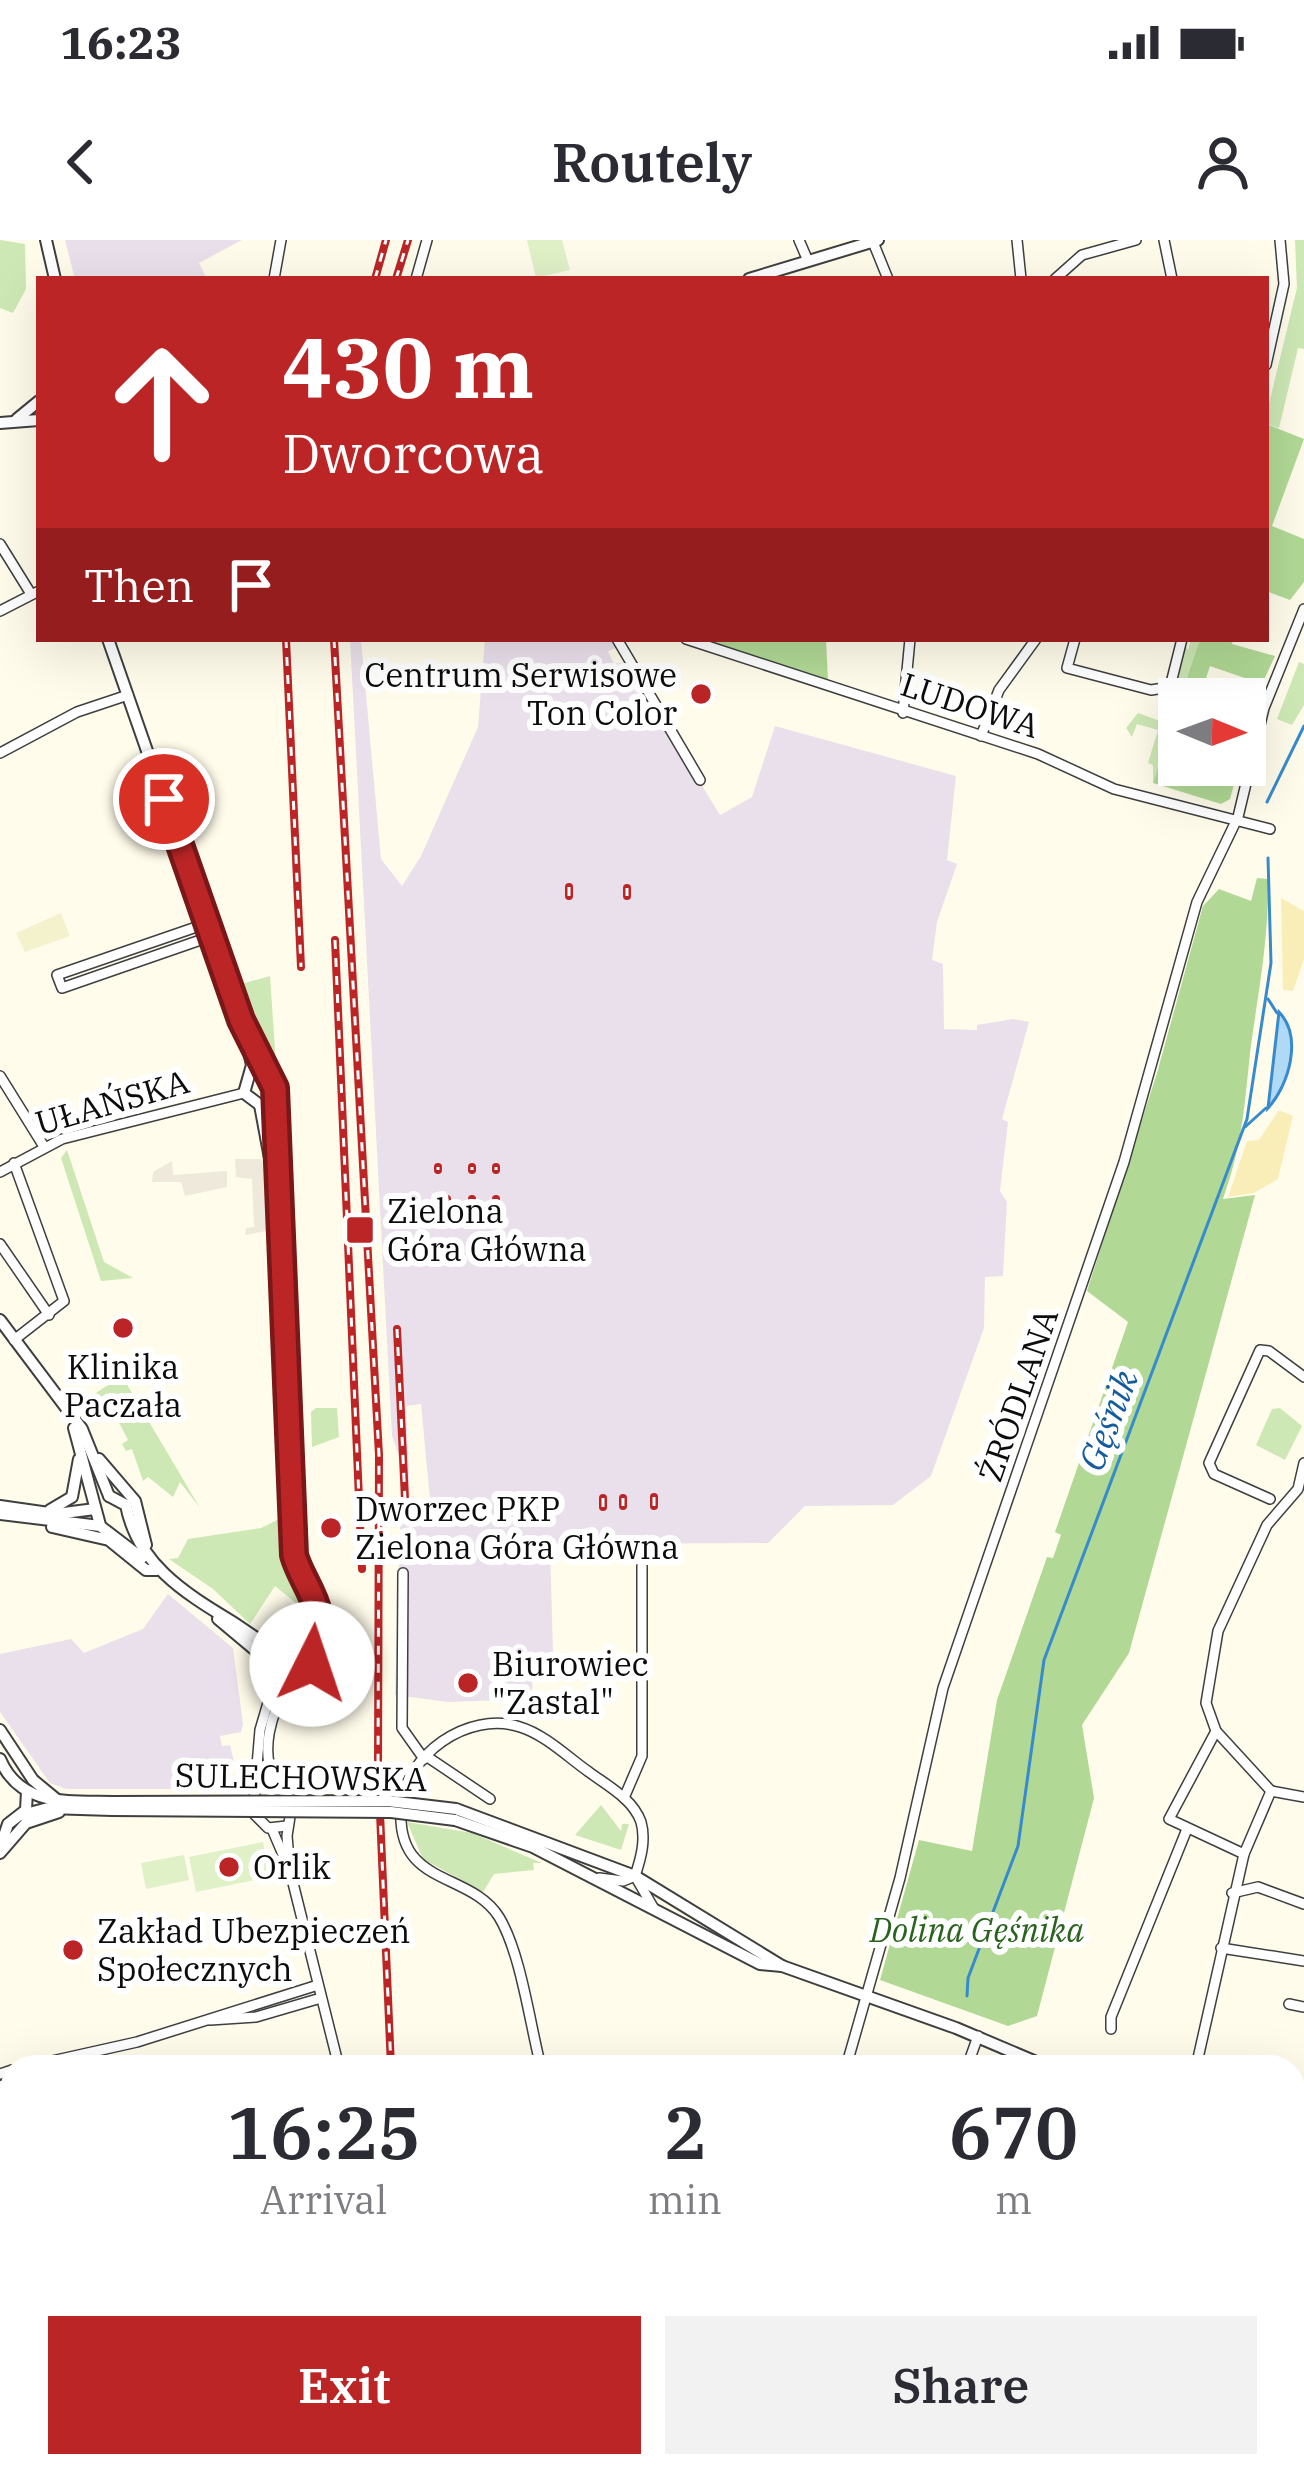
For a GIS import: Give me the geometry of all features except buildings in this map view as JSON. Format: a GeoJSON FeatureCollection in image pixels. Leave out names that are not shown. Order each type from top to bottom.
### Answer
{"type":"FeatureCollection","features":[{"type":"Feature","properties":{"kind":"street"},"geometry":{"type":"LineString","coordinates":[[46,240],[54,276]]}},
{"type":"Feature","properties":{"kind":"street"},"geometry":{"type":"LineString","coordinates":[[275,276],[281,240]]}},
{"type":"Feature","properties":{"kind":"street"},"geometry":{"type":"LineString","coordinates":[[799,240],[808,261]]}},
{"type":"Feature","properties":{"kind":"street"},"geometry":{"type":"LineString","coordinates":[[1017,240],[1021,276]]}},
{"type":"Feature","properties":{"kind":"street"},"geometry":{"type":"LineString","coordinates":[[1058,276],[1082,255],[1136,240]]}},
{"type":"Feature","properties":{"kind":"street"},"geometry":{"type":"LineString","coordinates":[[1164,240],[1171,276]]}},
{"type":"Feature","properties":{"kind":"street"},"geometry":{"type":"LineString","coordinates":[[1269,352],[1284,284],[1280,240]]}},
{"type":"Feature","properties":{"kind":"street"},"geometry":{"type":"LineString","coordinates":[[417,276],[428,241]]}},
{"type":"Feature","properties":{"kind":"street"},"geometry":{"type":"LineString","coordinates":[[759,276],[876,241],[887,276]]}},
{"type":"Feature","properties":{"kind":"street"},"geometry":{"type":"LineString","coordinates":[[11,422],[36,403]]}},
{"type":"Feature","properties":{"kind":"street"},"geometry":{"type":"LineString","coordinates":[[0,544],[35,593],[0,611]]}},
{"type":"Feature","properties":{"kind":"street","name":"ŹRÓDLANA"},"geometry":{"type":"LineString","coordinates":[[849,2055],[943,1688],[1107,1214],[1197,902],[1238,817],[1264,708],[1304,609]]}},
{"type":"Feature","properties":{"kind":"street"},"geometry":{"type":"LineString","coordinates":[[109,642],[241,1020],[252,1060],[244,1093],[260,1106],[278,1197]]}},
{"type":"Feature","properties":{"kind":"street"},"geometry":{"type":"LineString","coordinates":[[619,642],[700,780]]}},
{"type":"Feature","properties":{"kind":"street","name":"LUDOWA"},"geometry":{"type":"LineString","coordinates":[[695,642],[1037,754],[1114,789],[1238,817]]}},
{"type":"Feature","properties":{"kind":"street"},"geometry":{"type":"LineString","coordinates":[[904,713],[910,642]]}},
{"type":"Feature","properties":{"kind":"street"},"geometry":{"type":"LineString","coordinates":[[981,736],[999,690],[1034,642]]}},
{"type":"Feature","properties":{"kind":"street"},"geometry":{"type":"LineString","coordinates":[[1074,642],[1067,668],[1150,690],[1170,687],[1181,642]]}},
{"type":"Feature","properties":{"kind":"street"},"geometry":{"type":"LineString","coordinates":[[0,753],[77,712],[128,695]]}},
{"type":"Feature","properties":{"kind":"street"},"geometry":{"type":"LineString","coordinates":[[1238,817],[1270,829]]}},
{"type":"Feature","properties":{"kind":"street"},"geometry":{"type":"LineString","coordinates":[[210,929],[62,988],[57,975],[210,929]]}},
{"type":"Feature","properties":{"kind":"street"},"geometry":{"type":"LineString","coordinates":[[241,1020],[274,1083],[290,1491],[287,1529],[319,1618],[309,1654],[309,1677],[289,1687],[270,1732],[268,1760],[275,1780],[293,1797],[287,1826],[290,1871]]}},
{"type":"Feature","properties":{"kind":"street"},"geometry":{"type":"LineString","coordinates":[[0,1076],[43,1145]]}},
{"type":"Feature","properties":{"kind":"street"},"geometry":{"type":"LineString","coordinates":[[250,1077],[267,1076]]}},
{"type":"Feature","properties":{"kind":"street","name":"UŁAŃSKA"},"geometry":{"type":"LineString","coordinates":[[0,1172],[43,1145],[244,1093]]}},
{"type":"Feature","properties":{"kind":"street"},"geometry":{"type":"LineString","coordinates":[[260,1106],[273,1097]]}},
{"type":"Feature","properties":{"kind":"street"},"geometry":{"type":"LineString","coordinates":[[14,1163],[64,1301],[14,1340]]}},
{"type":"Feature","properties":{"kind":"street"},"geometry":{"type":"LineString","coordinates":[[0,1244],[50,1315]]}},
{"type":"Feature","properties":{"kind":"street"},"geometry":{"type":"LineString","coordinates":[[0,1320],[72,1419],[109,1496],[123,1501],[134,1536],[155,1568]]}},
{"type":"Feature","properties":{"kind":"street"},"geometry":{"type":"LineString","coordinates":[[1270,1499],[1214,1474],[1210,1462],[1260,1350],[1304,1377]]}},
{"type":"Feature","properties":{"kind":"street"},"geometry":{"type":"LineString","coordinates":[[85,1443],[95,1509],[105,1528],[212,1612],[270,1665],[274,1678],[259,1738],[260,1785],[254,1813],[272,1829],[290,1871],[335,2055]]}},
{"type":"Feature","properties":{"kind":"street"},"geometry":{"type":"LineString","coordinates":[[41,1512],[72,1497],[85,1443]]}},
{"type":"Feature","properties":{"kind":"street"},"geometry":{"type":"LineString","coordinates":[[85,1443],[135,1501],[155,1568]]}},
{"type":"Feature","properties":{"kind":"street"},"geometry":{"type":"LineString","coordinates":[[1304,1463],[1301,1487],[1267,1525],[1218,1631],[1206,1703],[1216,1731],[1271,1791],[1304,1797]]}},
{"type":"Feature","properties":{"kind":"street"},"geometry":{"type":"LineString","coordinates":[[0,1510],[95,1509],[109,1496]]}},
{"type":"Feature","properties":{"kind":"street"},"geometry":{"type":"LineString","coordinates":[[0,1510],[109,1540],[155,1568]]}},
{"type":"Feature","properties":{"kind":"street"},"geometry":{"type":"LineString","coordinates":[[27,1518],[120,1528],[128,1516]]}},
{"type":"Feature","properties":{"kind":"street"},"geometry":{"type":"LineString","coordinates":[[642,1556],[642,1756],[624,1798],[642,1829],[635,1876],[656,1911]]}},
{"type":"Feature","properties":{"kind":"street"},"geometry":{"type":"LineString","coordinates":[[404,1573],[402,1728],[425,1758],[490,1799]]}},
{"type":"Feature","properties":{"kind":"street"},"geometry":{"type":"LineString","coordinates":[[295,1645],[308,1624],[310,1595]]}},
{"type":"Feature","properties":{"kind":"street"},"geometry":{"type":"LineString","coordinates":[[212,1612],[280,1648],[295,1645],[309,1654]]}},
{"type":"Feature","properties":{"kind":"street"},"geometry":{"type":"LineString","coordinates":[[270,1665],[280,1648]]}},
{"type":"Feature","properties":{"kind":"street"},"geometry":{"type":"LineString","coordinates":[[274,1678],[289,1687]]}},
{"type":"Feature","properties":{"kind":"street","name":"SULECHOWSKA"},"geometry":{"type":"LineString","coordinates":[[425,1758],[465,1729],[516,1725],[624,1798]]}},
{"type":"Feature","properties":{"kind":"street"},"geometry":{"type":"LineString","coordinates":[[0,1730],[33,1780],[61,1806],[26,1823],[0,1850]]}},
{"type":"Feature","properties":{"kind":"street"},"geometry":{"type":"LineString","coordinates":[[1216,1731],[1169,1819],[1244,1854]]}},
{"type":"Feature","properties":{"kind":"street"},"geometry":{"type":"LineString","coordinates":[[425,1758],[403,1798],[406,1840],[429,1873],[476,1896],[497,1914],[538,2055]]}},
{"type":"Feature","properties":{"kind":"street"},"geometry":{"type":"LineString","coordinates":[[0,1759],[23,1788],[29,1804],[0,1850]]}},
{"type":"Feature","properties":{"kind":"street"},"geometry":{"type":"LineString","coordinates":[[260,1785],[275,1780]]}},
{"type":"Feature","properties":{"kind":"street"},"geometry":{"type":"LineString","coordinates":[[0,1786],[23,1788]]}},
{"type":"Feature","properties":{"kind":"street","name":"SULECHOWSKA"},"geometry":{"type":"LineString","coordinates":[[23,1788],[61,1806]]}},
{"type":"Feature","properties":{"kind":"street"},"geometry":{"type":"LineString","coordinates":[[1199,2055],[1232,1893],[1271,1791]]}},
{"type":"Feature","properties":{"kind":"street","name":"SULECHOWSKA"},"geometry":{"type":"LineString","coordinates":[[0,1815],[19,1816],[61,1806],[388,1801],[456,1815],[635,1876],[782,1966],[1021,2055]]}},
{"type":"Feature","properties":{"kind":"street","name":"SULECHOWSKA"},"geometry":{"type":"LineString","coordinates":[[456,1815],[588,1875],[760,1964],[782,1966]]}},
{"type":"Feature","properties":{"kind":"street"},"geometry":{"type":"LineString","coordinates":[[272,1829],[287,1826]]}},
{"type":"Feature","properties":{"kind":"street"},"geometry":{"type":"LineString","coordinates":[[1112,2029],[1111,2017],[1187,1829]]}},
{"type":"Feature","properties":{"kind":"street","name":"SULECHOWSKA"},"geometry":{"type":"LineString","coordinates":[[588,1875],[623,1881],[635,1876]]}},
{"type":"Feature","properties":{"kind":"street"},"geometry":{"type":"LineString","coordinates":[[1232,1893],[1258,1888],[1304,1904]]}},
{"type":"Feature","properties":{"kind":"street"},"geometry":{"type":"LineString","coordinates":[[1221,1948],[1304,1961]]}},
{"type":"Feature","properties":{"kind":"street"},"geometry":{"type":"LineString","coordinates":[[88,2055],[318,1985]]}},
{"type":"Feature","properties":{"kind":"street"},"geometry":{"type":"LineString","coordinates":[[210,2020],[256,2017],[321,1998]]}},
{"type":"Feature","properties":{"kind":"street"},"geometry":{"type":"LineString","coordinates":[[1289,2004],[1304,2007]]}},
{"type":"Feature","properties":{"kind":"street"},"geometry":{"type":"LineString","coordinates":[[972,2055],[979,2036]]}},
{"type":"Feature","properties":{"kind":"shaded area"},"geometry":{"type":"Polygon","coordinates":[[[65,240],[242,240],[199,263],[206,276],[74,276],[65,240]]]}},
{"type":"Feature","properties":{"kind":"shaded area"},"geometry":{"type":"Polygon","coordinates":[[[350,642],[361,642],[381,859],[402,886],[421,856],[478,727],[485,642],[616,642],[618,647],[608,651],[614,664],[626,662],[720,815],[752,797],[775,726],[956,776],[947,860],[957,864],[937,922],[932,960],[943,964],[944,1029],[977,1030],[977,1025],[1013,1019],[1029,1022],[1002,1119],[1008,1122],[1000,1191],[1007,1202],[1003,1276],[985,1277],[984,1328],[931,1476],[893,1505],[805,1506],[768,1543],[550,1544],[553,1653],[533,1654],[532,1699],[448,1702],[395,1695],[402,1464],[392,1436],[350,642]],[[421,1404],[406,1406],[410,1504],[430,1500],[421,1404]]]}},
{"type":"Feature","properties":{"kind":"shaded area"},"geometry":{"type":"Polygon","coordinates":[[[61,913],[70,936],[25,952],[16,933],[61,913]]]}},
{"type":"Feature","properties":{"kind":"shaded area"},"geometry":{"type":"Polygon","coordinates":[[[235,1159],[261,1159],[266,1165],[266,1231],[245,1235],[246,1228],[254,1227],[252,1179],[236,1177],[235,1159]]]}},
{"type":"Feature","properties":{"kind":"shaded area"},"geometry":{"type":"Polygon","coordinates":[[[172,1161],[173,1175],[227,1171],[227,1187],[185,1196],[181,1182],[152,1182],[153,1172],[172,1161]]]}},
{"type":"Feature","properties":{"kind":"shaded area"},"geometry":{"type":"Polygon","coordinates":[[[168,1594],[233,1648],[243,1724],[241,1732],[220,1736],[222,1746],[230,1745],[234,1762],[226,1789],[66,1789],[50,1783],[0,1712],[0,1654],[71,1639],[84,1653],[143,1629],[168,1594]]]}},
{"type":"Feature","properties":{"kind":"green space"},"geometry":{"type":"Polygon","coordinates":[[[0,240],[25,244],[26,289],[13,313],[0,308],[0,240]]]}},
{"type":"Feature","properties":{"kind":"green space"},"geometry":{"type":"Polygon","coordinates":[[[527,240],[562,240],[570,270],[536,276],[527,240]]]}},
{"type":"Feature","properties":{"kind":"green space"},"geometry":{"type":"Polygon","coordinates":[[[1295,240],[1304,240],[1304,349],[1298,348],[1279,428],[1269,425],[1269,404],[1297,288],[1295,240]]]}},
{"type":"Feature","properties":{"kind":"green space"},"geometry":{"type":"Polygon","coordinates":[[[1269,425],[1304,439],[1272,526],[1304,539],[1304,582],[1290,600],[1269,592],[1269,425]]]}},
{"type":"Feature","properties":{"kind":"green space"},"geometry":{"type":"Polygon","coordinates":[[[710,642],[826,642],[828,681],[710,642]]]}},
{"type":"Feature","properties":{"kind":"green space"},"geometry":{"type":"Polygon","coordinates":[[[1190,642],[1199,642],[1187,678],[1175,678],[1184,644],[1188,650],[1190,642]]]}},
{"type":"Feature","properties":{"kind":"green space"},"geometry":{"type":"Polygon","coordinates":[[[1199,642],[1232,642],[1275,656],[1265,678],[1245,678],[1210,666],[1206,678],[1187,678],[1199,642]]]}},
{"type":"Feature","properties":{"kind":"green space"},"geometry":{"type":"Polygon","coordinates":[[[1299,662],[1304,664],[1304,705],[1292,725],[1277,719],[1299,662]]]}},
{"type":"Feature","properties":{"kind":"green space"},"geometry":{"type":"Polygon","coordinates":[[[1138,713],[1158,720],[1158,730],[1137,724],[1132,737],[1126,728],[1138,713]]]}},
{"type":"Feature","properties":{"kind":"green space"},"geometry":{"type":"Polygon","coordinates":[[[1158,730],[1153,783],[1153,765],[1148,763],[1158,730]]]}},
{"type":"Feature","properties":{"kind":"green space"},"geometry":{"type":"Polygon","coordinates":[[[1163,786],[1234,786],[1230,799],[1221,804],[1163,786]]]}},
{"type":"Feature","properties":{"kind":"green space","name":"Dolina Gęśnika"},"geometry":{"type":"Polygon","coordinates":[[[1257,878],[1268,879],[1265,942],[1242,1122],[1223,1199],[1255,1195],[1129,1653],[1082,1725],[1094,1798],[1037,2016],[1008,2026],[880,1980],[919,1840],[972,1851],[997,1700],[1047,1557],[1053,1558],[1061,1535],[1055,1532],[1128,1322],[1087,1291],[1157,1073],[1203,906],[1219,889],[1251,901],[1257,878]]]}},
{"type":"Feature","properties":{"kind":"green space"},"geometry":{"type":"Polygon","coordinates":[[[270,976],[276,1063],[241,984],[270,976]]]}},
{"type":"Feature","properties":{"kind":"green space"},"geometry":{"type":"Polygon","coordinates":[[[67,1150],[104,1262],[133,1278],[101,1281],[61,1158],[67,1150]]]}},
{"type":"Feature","properties":{"kind":"green space"},"geometry":{"type":"Polygon","coordinates":[[[122,1376],[200,1508],[180,1482],[173,1497],[148,1477],[143,1481],[132,1449],[126,1451],[122,1444],[128,1440],[114,1413],[88,1418],[79,1404],[122,1376]]]}},
{"type":"Feature","properties":{"kind":"green space"},"geometry":{"type":"Polygon","coordinates":[[[337,1408],[339,1437],[312,1447],[311,1412],[337,1408]]]}},
{"type":"Feature","properties":{"kind":"green space"},"geometry":{"type":"Polygon","coordinates":[[[1280,1408],[1302,1426],[1285,1460],[1256,1445],[1272,1409],[1280,1408]]]}},
{"type":"Feature","properties":{"kind":"green space"},"geometry":{"type":"Polygon","coordinates":[[[279,1519],[307,1612],[275,1586],[250,1624],[213,1589],[169,1559],[178,1558],[188,1539],[261,1528],[279,1519]]]}},
{"type":"Feature","properties":{"kind":"green space"},"geometry":{"type":"Polygon","coordinates":[[[601,1805],[621,1831],[622,1824],[629,1824],[621,1850],[575,1835],[601,1805]]]}},
{"type":"Feature","properties":{"kind":"green space"},"geometry":{"type":"Polygon","coordinates":[[[407,1822],[472,1833],[542,1863],[533,1863],[534,1870],[494,1874],[483,1892],[423,1859],[407,1822]]]}},
{"type":"Feature","properties":{"kind":"green space","name":"Orlik"},"geometry":{"type":"Polygon","coordinates":[[[263,1842],[269,1877],[196,1892],[189,1857],[263,1842]]]}},
{"type":"Feature","properties":{"kind":"green space"},"geometry":{"type":"Polygon","coordinates":[[[184,1855],[189,1880],[146,1889],[141,1863],[184,1855]]]}},
{"type":"Feature","properties":{"kind":"sand"},"geometry":{"type":"Polygon","coordinates":[[[1281,898],[1304,911],[1304,959],[1293,991],[1283,990],[1281,898]]]}},
{"type":"Feature","properties":{"kind":"sand"},"geometry":{"type":"Polygon","coordinates":[[[1279,1110],[1293,1116],[1278,1179],[1254,1193],[1228,1197],[1247,1141],[1259,1140],[1279,1110]]]}},
{"type":"Feature","properties":{"kind":"water"},"geometry":{"type":"Polygon","coordinates":[[[1279,1012],[1292,1047],[1282,1087],[1268,1108],[1279,1012]]]}},
{"type":"Feature","properties":{"kind":"waterway","name":"Gęśnik"},"geometry":{"type":"LineString","coordinates":[[1267,802],[1304,726]]}},
{"type":"Feature","properties":{"kind":"waterway","name":"Gęśnik"},"geometry":{"type":"LineString","coordinates":[[967,1996],[968,1978],[1018,1846],[1044,1660],[1247,1119],[1271,963],[1268,858]]}},
{"type":"Feature","properties":{"kind":"waterway"},"geometry":{"type":"LineString","coordinates":[[1268,999],[1277,1013]]}},
{"type":"Feature","properties":{"kind":"waterway"},"geometry":{"type":"LineString","coordinates":[[1245,1127],[1266,1108]]}},
{"type":"Feature","properties":{"kind":"railway"},"geometry":{"type":"LineString","coordinates":[[376,276],[386,240]]}},
{"type":"Feature","properties":{"kind":"railway"},"geometry":{"type":"LineString","coordinates":[[397,276],[408,240]]}},
{"type":"Feature","properties":{"kind":"railway"},"geometry":{"type":"LineString","coordinates":[[286,642],[301,967]]}},
{"type":"Feature","properties":{"kind":"railway"},"geometry":{"type":"LineString","coordinates":[[334,642],[379,1455],[378,1767],[390,2055]]}},
{"type":"Feature","properties":{"kind":"railway"},"geometry":{"type":"LineString","coordinates":[[569,887],[569,896]]}},
{"type":"Feature","properties":{"kind":"railway"},"geometry":{"type":"LineString","coordinates":[[627,888],[627,896]]}},
{"type":"Feature","properties":{"kind":"railway"},"geometry":{"type":"LineString","coordinates":[[335,940],[362,1569]]}},
{"type":"Feature","properties":{"kind":"railway"},"geometry":{"type":"LineString","coordinates":[[397,1329],[405,1500]]}},
{"type":"Feature","properties":{"kind":"railway"},"geometry":{"type":"LineString","coordinates":[[654,1497],[654,1506]]}},
{"type":"Feature","properties":{"kind":"railway"},"geometry":{"type":"LineString","coordinates":[[603,1498],[603,1507]]}},
{"type":"Feature","properties":{"kind":"railway"},"geometry":{"type":"LineString","coordinates":[[623,1498],[623,1506]]}},
{"type":"Feature","properties":{"kind":"place","name":"Centrum Serwisowe Ton Color"},"geometry":{"type":"Point","coordinates":[701,694]}},
{"type":"Feature","properties":{"kind":"place","name":"Zielona Góra Główna"},"geometry":{"type":"Point","coordinates":[360,1230]}},
{"type":"Feature","properties":{"kind":"place","name":"Klinika Paczała"},"geometry":{"type":"Point","coordinates":[123,1328]}},
{"type":"Feature","properties":{"kind":"place","name":"Dworzec PKP Zielona Góra Główna"},"geometry":{"type":"Point","coordinates":[331,1528]}},
{"type":"Feature","properties":{"kind":"place","name":"Biurowiec \"Zastal\""},"geometry":{"type":"Point","coordinates":[468,1683]}},
{"type":"Feature","properties":{"kind":"place","name":"Orlik"},"geometry":{"type":"Point","coordinates":[229,1867]}},
{"type":"Feature","properties":{"kind":"place","name":"Zakład Ubezpieczeń Społecznych"},"geometry":{"type":"Point","coordinates":[73,1950]}},
{"type":"Feature","properties":{"kind":"route"},"geometry":{"type":"LineString","coordinates":[[164,799],[241,1020],[275,1088],[294,1555],[317,1606],[318,1624],[309,1654],[312,1664]]}}]}
